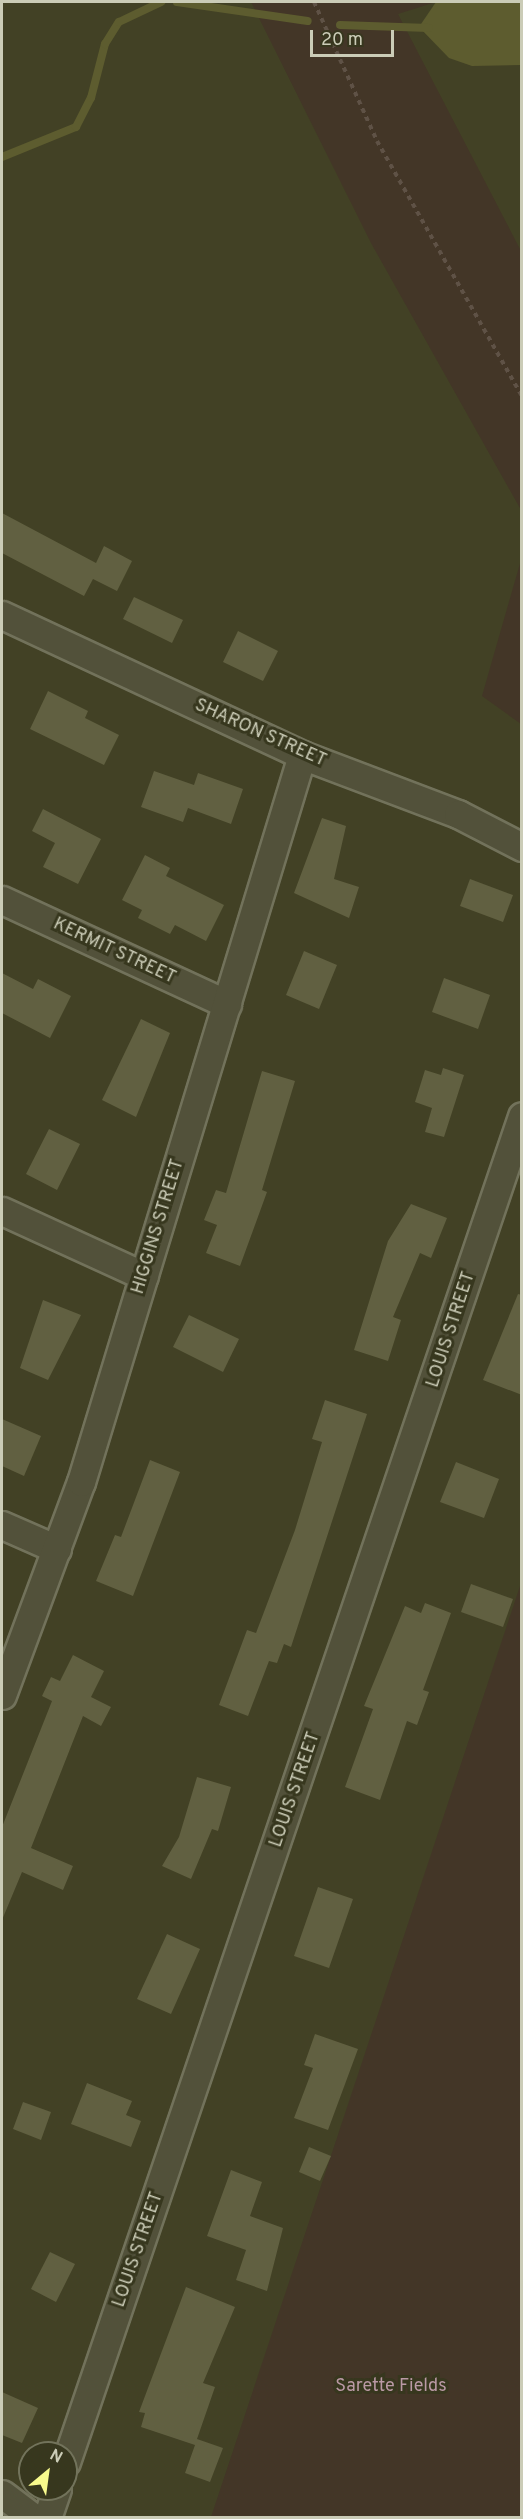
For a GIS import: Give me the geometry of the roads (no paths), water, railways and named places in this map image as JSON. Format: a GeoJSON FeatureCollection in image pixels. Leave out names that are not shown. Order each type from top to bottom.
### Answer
{"type":"FeatureCollection","features":[{"type":"Feature","properties":{"kind":"street","name":"SHARON STREET"},"geometry":{"type":"LineString","coordinates":[[2,615],[302,755],[458,814],[522,847]]}},
{"type":"Feature","properties":{"kind":"street","name":"HIGGINS STREET"},"geometry":{"type":"LineString","coordinates":[[2,1695],[57,1549],[144,1276],[302,755]]}},
{"type":"Feature","properties":{"kind":"street","name":"KERMIT STREET"},"geometry":{"type":"LineString","coordinates":[[2,900],[227,1004]]}},
{"type":"Feature","properties":{"kind":"street","name":"LOUIS STREET"},"geometry":{"type":"LineString","coordinates":[[73,2441],[522,1116]]}},
{"type":"Feature","properties":{"kind":"street"},"geometry":{"type":"LineString","coordinates":[[2,1211],[144,1276]]}},
{"type":"Feature","properties":{"kind":"street"},"geometry":{"type":"LineString","coordinates":[[2,1525],[57,1549]]}},
{"type":"Feature","properties":{"kind":"street"},"geometry":{"type":"LineString","coordinates":[[2,2494],[34,2517]]}},
{"type":"Feature","properties":{"kind":"street"},"geometry":{"type":"LineString","coordinates":[[47,2517],[53,2501]]}},
{"type":"Feature","properties":{"kind":"waterway"},"geometry":{"type":"LineString","coordinates":[[2,157],[76,127],[91,98],[105,44],[119,22],[161,2]]}},
{"type":"Feature","properties":{"kind":"waterway"},"geometry":{"type":"LineString","coordinates":[[177,2],[308,21]]}},
{"type":"Feature","properties":{"kind":"waterway"},"geometry":{"type":"LineString","coordinates":[[340,25],[429,28]]}},
{"type":"Feature","properties":{"kind":"park label","name":"Sarette Fields"},"geometry":{"type":"Point","coordinates":[391,2387]}}]}
